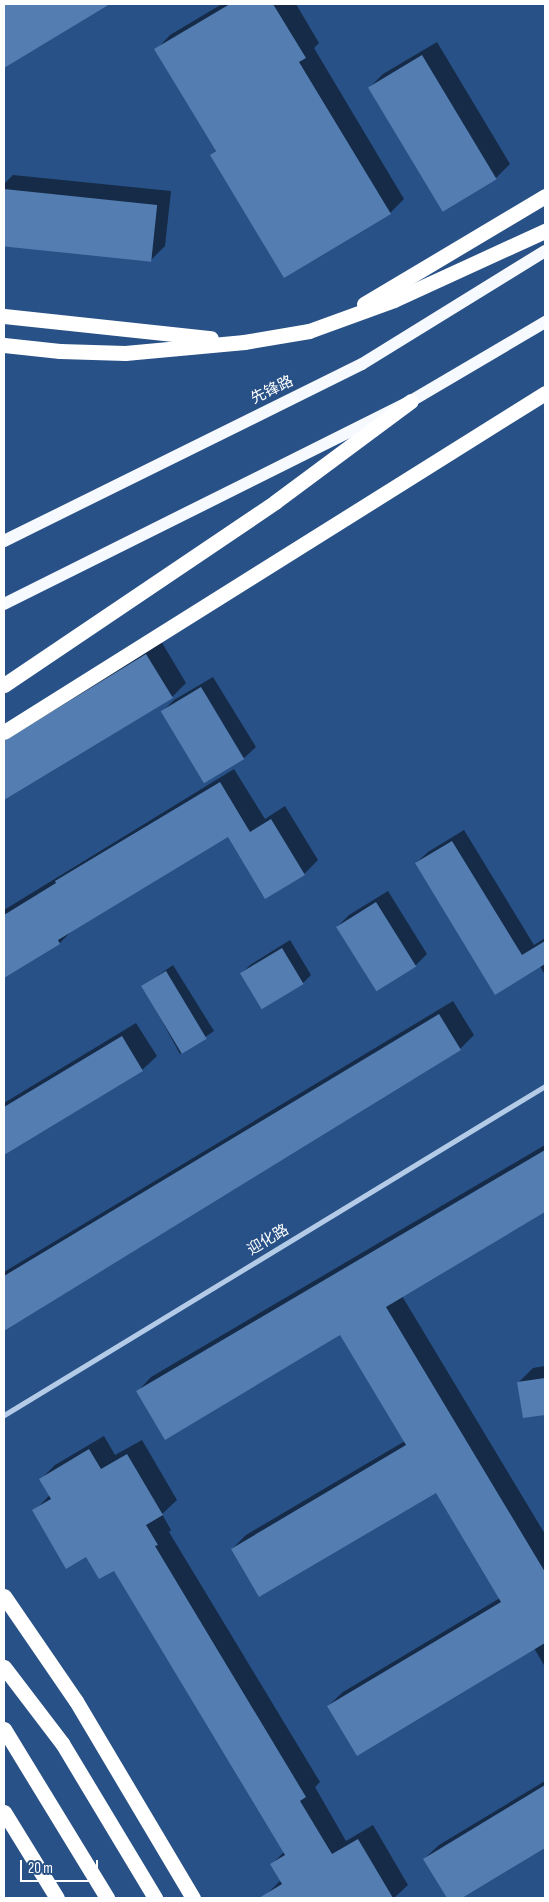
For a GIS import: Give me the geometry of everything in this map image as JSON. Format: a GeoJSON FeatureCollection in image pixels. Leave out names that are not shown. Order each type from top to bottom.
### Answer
{"type":"FeatureCollection","features":[{"type":"Feature","properties":{"kind":"highway"},"geometry":{"type":"LineString","coordinates":[[329,324],[545,196]]}},
{"type":"Feature","properties":{"kind":"highway"},"geometry":{"type":"LineString","coordinates":[[4,345],[60,351],[125,353],[244,342],[309,332],[394,300],[545,231]]}},
{"type":"Feature","properties":{"kind":"highway"},"geometry":{"type":"LineString","coordinates":[[4,316],[244,342]]}},
{"type":"Feature","properties":{"kind":"highway"},"geometry":{"type":"LineString","coordinates":[[4,732],[545,393]]}},
{"type":"Feature","properties":{"kind":"highway"},"geometry":{"type":"LineString","coordinates":[[4,684],[275,502],[411,401]]}},
{"type":"Feature","properties":{"kind":"highway"},"geometry":{"type":"LineString","coordinates":[[4,1596],[76,1701],[193,1898]]}},
{"type":"Feature","properties":{"kind":"highway"},"geometry":{"type":"LineString","coordinates":[[4,1667],[62,1743],[155,1898]]}},
{"type":"Feature","properties":{"kind":"highway"},"geometry":{"type":"LineString","coordinates":[[4,1729],[107,1898]]}},
{"type":"Feature","properties":{"kind":"highway"},"geometry":{"type":"LineString","coordinates":[[4,1812],[57,1898]]}},
{"type":"Feature","properties":{"kind":"main road","name":"先锋路"},"geometry":{"type":"LineString","coordinates":[[4,541],[362,364],[545,251]]}},
{"type":"Feature","properties":{"kind":"main road"},"geometry":{"type":"LineString","coordinates":[[4,604],[411,401],[545,322]]}},
{"type":"Feature","properties":{"kind":"street","name":"迎化路"},"geometry":{"type":"LineString","coordinates":[[4,1415],[545,1086]]}},
{"type":"Feature","properties":{"kind":"building"},"geometry":{"type":"Polygon","coordinates":[[[4,4],[110,4],[4,68],[4,4]]]}},
{"type":"Feature","properties":{"kind":"building"},"geometry":{"type":"Polygon","coordinates":[[[230,4],[273,4],[306,58],[299,62],[391,214],[284,278],[210,155],[216,151],[154,49],[230,4]]]}},
{"type":"Feature","properties":{"kind":"building"},"geometry":{"type":"Polygon","coordinates":[[[422,55],[497,179],[443,212],[368,87],[422,55]]]}},
{"type":"Feature","properties":{"kind":"building"},"geometry":{"type":"Polygon","coordinates":[[[4,189],[157,205],[151,262],[4,246],[4,189]]]}},
{"type":"Feature","properties":{"kind":"building"},"geometry":{"type":"Polygon","coordinates":[[[146,654],[173,698],[4,800],[4,741],[146,654]]]}},
{"type":"Feature","properties":{"kind":"building"},"geometry":{"type":"Polygon","coordinates":[[[201,687],[244,759],[204,783],[161,711],[201,687]]]}},
{"type":"Feature","properties":{"kind":"building"},"geometry":{"type":"Polygon","coordinates":[[[220,782],[250,832],[271,819],[305,875],[265,899],[228,837],[58,940],[60,944],[4,978],[4,915],[56,883],[55,881],[220,782]]]}},
{"type":"Feature","properties":{"kind":"building"},"geometry":{"type":"Polygon","coordinates":[[[452,841],[522,955],[545,941],[545,964],[495,995],[415,863],[452,841]]]}},
{"type":"Feature","properties":{"kind":"building"},"geometry":{"type":"Polygon","coordinates":[[[376,902],[416,966],[376,991],[336,927],[376,902]]]}},
{"type":"Feature","properties":{"kind":"building"},"geometry":{"type":"Polygon","coordinates":[[[282,948],[304,984],[262,1009],[240,973],[282,948]]]}},
{"type":"Feature","properties":{"kind":"building"},"geometry":{"type":"Polygon","coordinates":[[[166,971],[207,1039],[182,1054],[141,986],[166,971]]]}},
{"type":"Feature","properties":{"kind":"building"},"geometry":{"type":"Polygon","coordinates":[[[439,1014],[461,1050],[4,1331],[4,1276],[439,1014]]]}},
{"type":"Feature","properties":{"kind":"building"},"geometry":{"type":"Polygon","coordinates":[[[122,1036],[143,1071],[4,1155],[4,1107],[122,1036]]]}},
{"type":"Feature","properties":{"kind":"building"},"geometry":{"type":"Polygon","coordinates":[[[545,1150],[545,1212],[386,1307],[545,1572],[545,1643],[357,1756],[327,1706],[501,1602],[436,1493],[259,1597],[231,1549],[406,1445],[340,1335],[165,1440],[136,1391],[545,1150]]]}},
{"type":"Feature","properties":{"kind":"building"},"geometry":{"type":"Polygon","coordinates":[[[545,1378],[545,1415],[523,1418],[517,1382],[545,1378]]]}},
{"type":"Feature","properties":{"kind":"building"},"geometry":{"type":"Polygon","coordinates":[[[89,1449],[101,1469],[127,1454],[163,1515],[146,1525],[158,1545],[155,1546],[306,1797],[300,1801],[332,1854],[358,1839],[393,1898],[259,1898],[282,1884],[270,1864],[285,1855],[114,1571],[99,1579],[86,1557],[66,1569],[32,1510],[51,1499],[39,1479],[89,1449]]]}},
{"type":"Feature","properties":{"kind":"building"},"geometry":{"type":"Polygon","coordinates":[[[545,1785],[545,1848],[462,1898],[447,1898],[423,1859],[545,1785]]]}}]}
